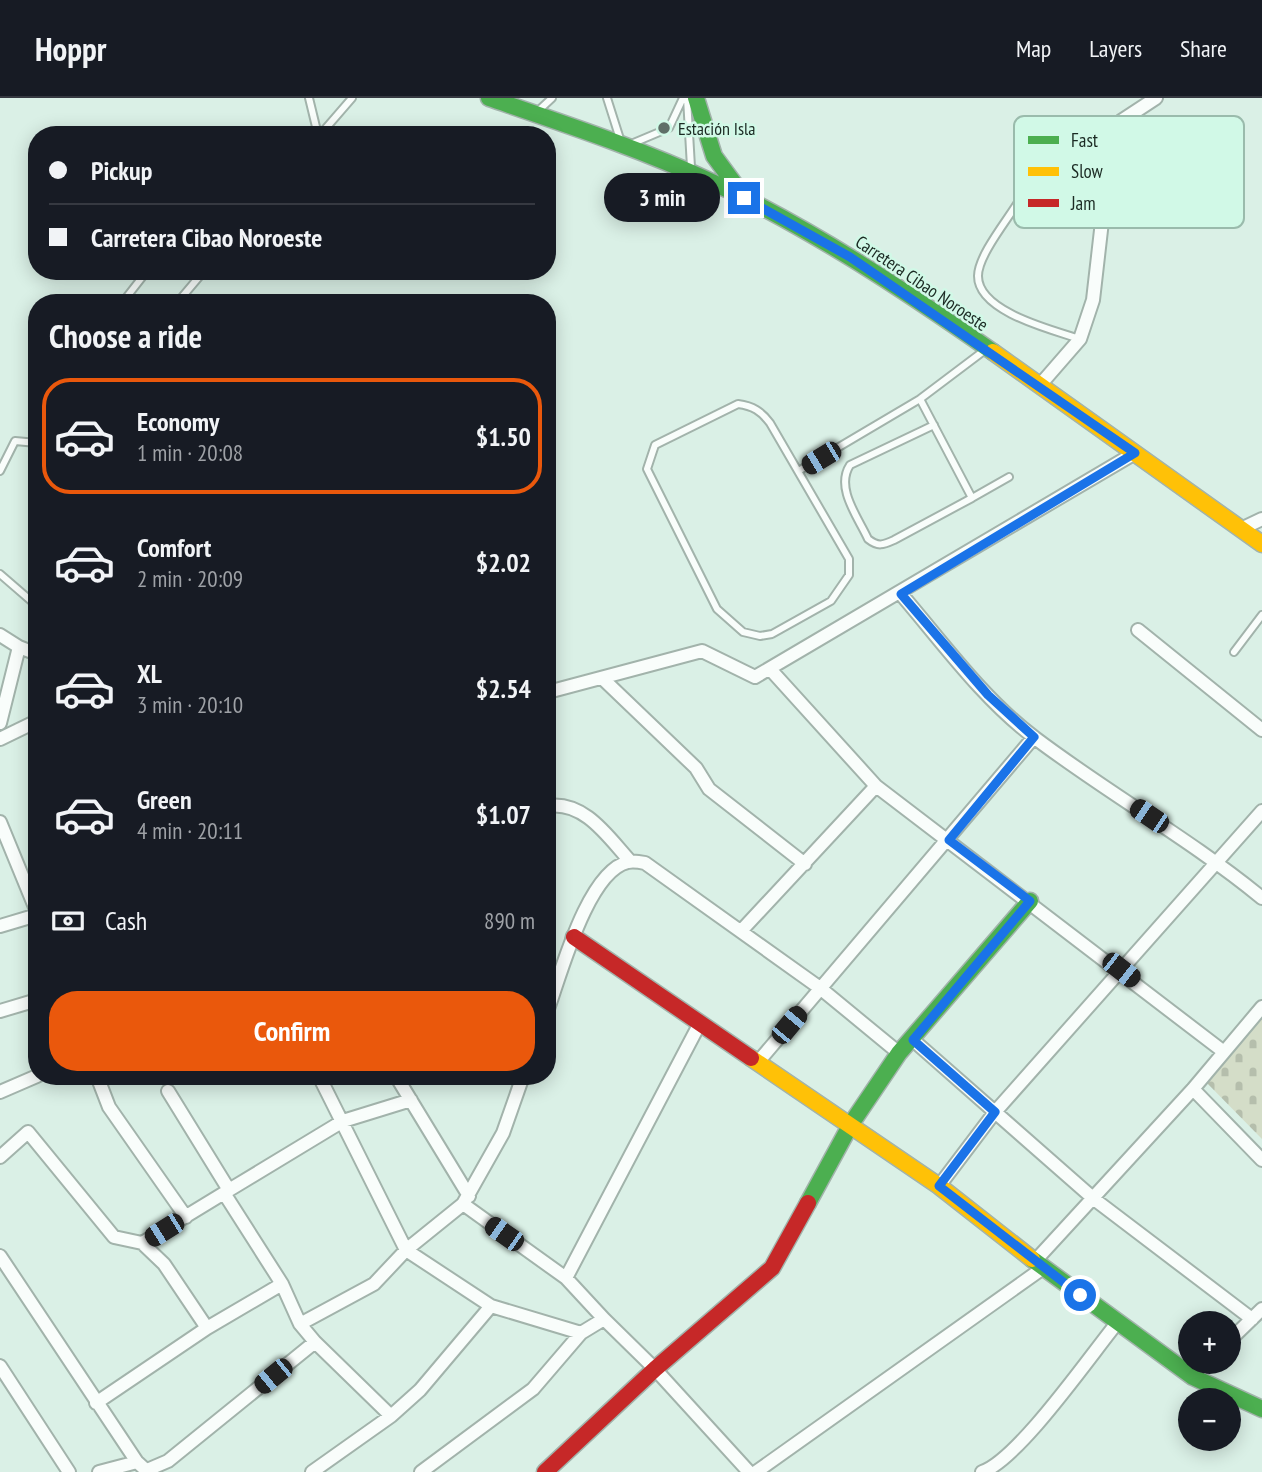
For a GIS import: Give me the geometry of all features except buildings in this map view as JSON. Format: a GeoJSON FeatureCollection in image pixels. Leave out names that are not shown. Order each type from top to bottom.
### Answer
{"type":"FeatureCollection","features":[{"type":"Feature","properties":{"kind":"street","name":"Carretera Cibao Noroeste"},"geometry":{"type":"LineString","coordinates":[[489,98],[624,145],[744,198],[850,257],[1040,385],[1262,544]]}},
{"type":"Feature","properties":{"kind":"street"},"geometry":{"type":"LineString","coordinates":[[696,98],[702,125],[714,156],[744,198]]}},
{"type":"Feature","properties":{"kind":"street"},"geometry":{"type":"LineString","coordinates":[[1129,116],[1156,98]]}},
{"type":"Feature","properties":{"kind":"street"},"geometry":{"type":"LineString","coordinates":[[1040,385],[1080,339],[1093,300],[1101,228]]}},
{"type":"Feature","properties":{"kind":"street"},"geometry":{"type":"LineString","coordinates":[[556,690],[702,651],[755,677],[901,594],[1135,453]]}},
{"type":"Feature","properties":{"kind":"street"},"geometry":{"type":"LineString","coordinates":[[1241,529],[1262,519]]}},
{"type":"Feature","properties":{"kind":"street"},"geometry":{"type":"LineString","coordinates":[[901,594],[988,695],[1034,737],[1219,862],[1262,898]]}},
{"type":"Feature","properties":{"kind":"street"},"geometry":{"type":"LineString","coordinates":[[1138,630],[1262,730]]}},
{"type":"Feature","properties":{"kind":"street"},"geometry":{"type":"LineString","coordinates":[[0,635],[28,650]]}},
{"type":"Feature","properties":{"kind":"street"},"geometry":{"type":"LineString","coordinates":[[0,723],[19,647]]}},
{"type":"Feature","properties":{"kind":"street"},"geometry":{"type":"LineString","coordinates":[[770,668],[876,786],[1121,970],[1224,1052]]}},
{"type":"Feature","properties":{"kind":"street"},"geometry":{"type":"LineString","coordinates":[[602,678],[696,768],[709,789],[805,864]]}},
{"type":"Feature","properties":{"kind":"street"},"geometry":{"type":"LineString","coordinates":[[0,738],[28,725]]}},
{"type":"Feature","properties":{"kind":"street"},"geometry":{"type":"LineString","coordinates":[[758,1062],[1034,737]]}},
{"type":"Feature","properties":{"kind":"street"},"geometry":{"type":"LineString","coordinates":[[741,931],[876,786]]}},
{"type":"Feature","properties":{"kind":"street"},"geometry":{"type":"LineString","coordinates":[[556,804],[589,816],[630,861]]}},
{"type":"Feature","properties":{"kind":"street"},"geometry":{"type":"LineString","coordinates":[[939,1186],[995,1112],[1262,811]]}},
{"type":"Feature","properties":{"kind":"street"},"geometry":{"type":"LineString","coordinates":[[0,822],[28,892]]}},
{"type":"Feature","properties":{"kind":"street"},"geometry":{"type":"LineString","coordinates":[[556,987],[574,937],[599,886],[615,868],[630,861],[645,863],[820,988],[899,1054]]}},
{"type":"Feature","properties":{"kind":"street"},"geometry":{"type":"LineString","coordinates":[[545,1472],[655,1369],[772,1268],[851,1124],[899,1054],[1030,901]]}},
{"type":"Feature","properties":{"kind":"street"},"geometry":{"type":"LineString","coordinates":[[0,926],[28,917]]}},
{"type":"Feature","properties":{"kind":"street"},"geometry":{"type":"LineString","coordinates":[[574,937],[939,1186],[1039,1265],[1193,1377],[1262,1409]]}},
{"type":"Feature","properties":{"kind":"street"},"geometry":{"type":"LineString","coordinates":[[0,1011],[28,1003]]}},
{"type":"Feature","properties":{"kind":"street"},"geometry":{"type":"LineString","coordinates":[[756,1472],[1039,1265],[1262,1007]]}},
{"type":"Feature","properties":{"kind":"street"},"geometry":{"type":"LineString","coordinates":[[566,1278],[700,1023]]}},
{"type":"Feature","properties":{"kind":"street"},"geometry":{"type":"LineString","coordinates":[[913,1040],[1094,1199],[1252,1319]]}},
{"type":"Feature","properties":{"kind":"street"},"geometry":{"type":"LineString","coordinates":[[0,1092],[28,1080]]}},
{"type":"Feature","properties":{"kind":"street"},"geometry":{"type":"LineString","coordinates":[[100,1085],[109,1107],[186,1217]]}},
{"type":"Feature","properties":{"kind":"street"},"geometry":{"type":"LineString","coordinates":[[324,1085],[406,1250],[491,1306],[581,1333]]}},
{"type":"Feature","properties":{"kind":"street"},"geometry":{"type":"LineString","coordinates":[[402,1085],[466,1200],[566,1278],[750,1472]]}},
{"type":"Feature","properties":{"kind":"street"},"geometry":{"type":"LineString","coordinates":[[300,1324],[374,1283],[406,1250],[466,1200],[503,1133],[520,1085]]}},
{"type":"Feature","properties":{"kind":"street"},"geometry":{"type":"LineString","coordinates":[[1193,1089],[1262,1160]]}},
{"type":"Feature","properties":{"kind":"street"},"geometry":{"type":"LineString","coordinates":[[168,1091],[282,1284],[300,1324],[391,1416]]}},
{"type":"Feature","properties":{"kind":"street"},"geometry":{"type":"LineString","coordinates":[[142,1243],[344,1121],[411,1100]]}},
{"type":"Feature","properties":{"kind":"street"},"geometry":{"type":"LineString","coordinates":[[0,1157],[28,1132],[114,1237],[142,1243],[164,1264],[207,1328]]}},
{"type":"Feature","properties":{"kind":"street"},"geometry":{"type":"LineString","coordinates":[[0,1256],[96,1403],[144,1468]]}},
{"type":"Feature","properties":{"kind":"street"},"geometry":{"type":"LineString","coordinates":[[96,1403],[207,1328],[282,1284]]}},
{"type":"Feature","properties":{"kind":"street"},"geometry":{"type":"LineString","coordinates":[[312,1472],[391,1416],[421,1390],[491,1306]]}},
{"type":"Feature","properties":{"kind":"street"},"geometry":{"type":"LineString","coordinates":[[1241,1330],[1262,1309]]}},
{"type":"Feature","properties":{"kind":"street"},"geometry":{"type":"LineString","coordinates":[[421,1472],[533,1390],[581,1333],[604,1319]]}},
{"type":"Feature","properties":{"kind":"street"},"geometry":{"type":"LineString","coordinates":[[982,1472],[1020,1442],[1117,1323]]}},
{"type":"Feature","properties":{"kind":"street"},"geometry":{"type":"LineString","coordinates":[[99,1472],[144,1468],[168,1461],[315,1342]]}},
{"type":"Feature","properties":{"kind":"street"},"geometry":{"type":"LineString","coordinates":[[0,1366],[69,1472]]}},
{"type":"Feature","properties":{"kind":"street"},"geometry":{"type":"LineString","coordinates":[[1193,1377],[1196,1374]]}},
{"type":"Feature","properties":{"kind":"lane"},"geometry":{"type":"LineString","coordinates":[[309,98],[317,126]]}},
{"type":"Feature","properties":{"kind":"lane"},"geometry":{"type":"LineString","coordinates":[[327,126],[352,98]]}},
{"type":"Feature","properties":{"kind":"lane"},"geometry":{"type":"LineString","coordinates":[[534,114],[552,98]]}},
{"type":"Feature","properties":{"kind":"lane"},"geometry":{"type":"LineString","coordinates":[[607,98],[624,145],[669,128],[685,98]]}},
{"type":"Feature","properties":{"kind":"lane"},"geometry":{"type":"LineString","coordinates":[[685,98],[693,176]]}},
{"type":"Feature","properties":{"kind":"lane"},"geometry":{"type":"LineString","coordinates":[[1014,209],[983,260],[978,278],[987,299],[1025,321],[1080,339]]}},
{"type":"Feature","properties":{"kind":"lane"},"geometry":{"type":"LineString","coordinates":[[129,294],[140,280]]}},
{"type":"Feature","properties":{"kind":"lane"},"geometry":{"type":"LineString","coordinates":[[185,294],[196,280]]}},
{"type":"Feature","properties":{"kind":"lane"},"geometry":{"type":"LineString","coordinates":[[800,470],[920,399],[986,349]]}},
{"type":"Feature","properties":{"kind":"lane"},"geometry":{"type":"LineString","coordinates":[[920,399],[972,498]]}},
{"type":"Feature","properties":{"kind":"lane"},"geometry":{"type":"LineString","coordinates":[[738,404],[750,405],[762,413],[800,470],[849,559],[849,575],[831,601],[772,634],[760,636],[743,632],[717,609],[647,469],[650,455],[655,445],[738,404]]}},
{"type":"Feature","properties":{"kind":"lane"},"geometry":{"type":"LineString","coordinates":[[934,425],[850,465],[845,473],[845,490],[868,539],[882,545],[894,540],[1009,477]]}},
{"type":"Feature","properties":{"kind":"lane"},"geometry":{"type":"LineString","coordinates":[[0,471],[15,441],[28,442]]}},
{"type":"Feature","properties":{"kind":"lane"},"geometry":{"type":"LineString","coordinates":[[0,574],[28,598]]}},
{"type":"Feature","properties":{"kind":"lane"},"geometry":{"type":"LineString","coordinates":[[1234,652],[1262,615]]}},
{"type":"Feature","properties":{"kind":"green space"},"geometry":{"type":"Polygon","coordinates":[[[1262,1016],[1262,1139],[1204,1080],[1262,1016]]]}},
{"type":"Feature","properties":{"kind":"traffic: fast"},"geometry":{"type":"LineString","coordinates":[[489,98],[631,148],[750,201],[857,261],[993,352]]}},
{"type":"Feature","properties":{"kind":"traffic: fast"},"geometry":{"type":"LineString","coordinates":[[696,98],[714,156],[744,197]]}},
{"type":"Feature","properties":{"kind":"traffic: fast"},"geometry":{"type":"LineString","coordinates":[[808,1203],[851,1124],[899,1053],[1030,901]]}},
{"type":"Feature","properties":{"kind":"traffic: fast"},"geometry":{"type":"LineString","coordinates":[[1032,1259],[1193,1377],[1262,1409]]}},
{"type":"Feature","properties":{"kind":"traffic: slow"},"geometry":{"type":"LineString","coordinates":[[993,352],[1262,544]]}},
{"type":"Feature","properties":{"kind":"traffic: slow"},"geometry":{"type":"LineString","coordinates":[[751,1058],[939,1186],[1032,1259]]}},
{"type":"Feature","properties":{"kind":"traffic: jam"},"geometry":{"type":"LineString","coordinates":[[574,937],[751,1058]]}},
{"type":"Feature","properties":{"kind":"traffic: jam"},"geometry":{"type":"LineString","coordinates":[[545,1472],[655,1369],[772,1268],[808,1203]]}},
{"type":"Feature","properties":{"kind":"place","name":"Estación Isla"},"geometry":{"type":"Point","coordinates":[664,128]}},
{"type":"Feature","properties":{"kind":"route"},"geometry":{"type":"LineString","coordinates":[[744,198],[850,257],[1040,385],[1135,453],[901,594],[988,695],[1034,737],[949,840],[1030,901],[913,1040],[995,1112],[939,1186],[1080,1295]]}}]}
